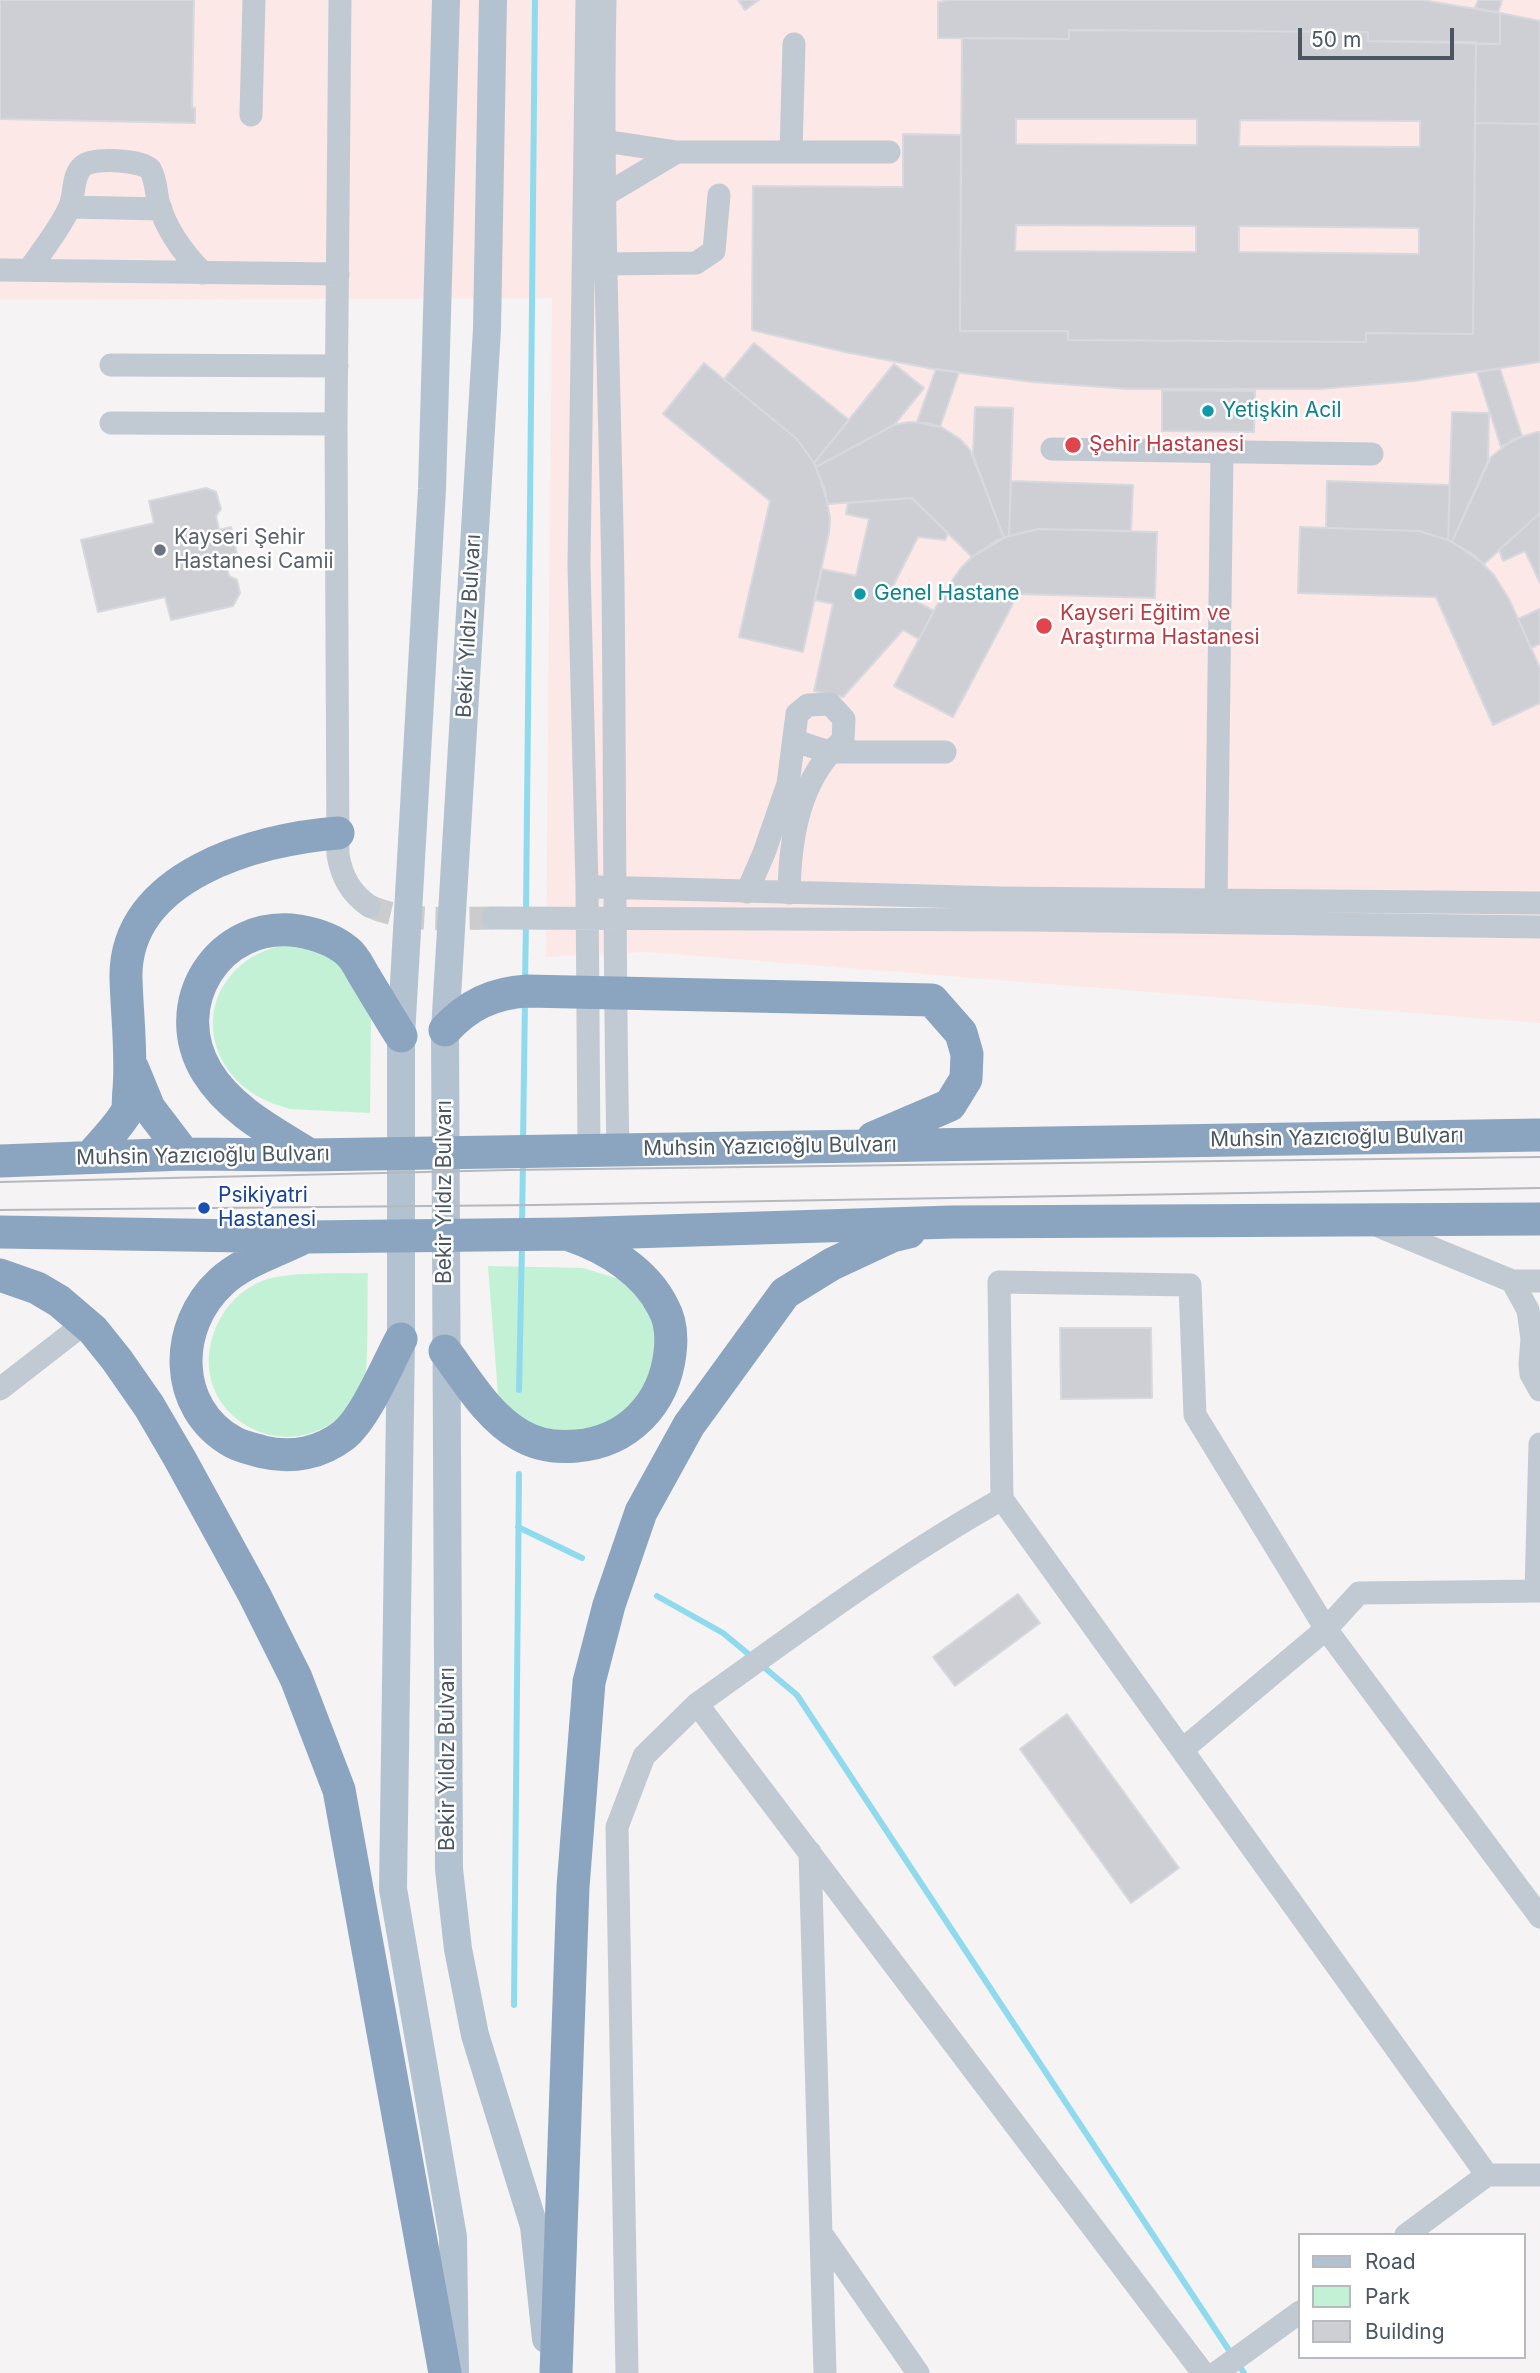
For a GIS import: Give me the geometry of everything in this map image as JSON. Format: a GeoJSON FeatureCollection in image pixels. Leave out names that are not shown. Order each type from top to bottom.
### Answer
{"type":"FeatureCollection","features":[{"type":"Feature","properties":{"kind":"highway"},"geometry":{"type":"LineString","coordinates":[[90,1157],[127,1111],[131,1064],[126,965],[132,936],[145,913],[154,902],[198,873],[237,854],[286,839],[338,833]]}},
{"type":"Feature","properties":{"kind":"highway"},"geometry":{"type":"LineString","coordinates":[[310,1155],[254,1121],[215,1084],[206,1070],[195,1039],[194,1010],[203,981],[215,961],[239,940],[261,932],[293,930],[324,938],[350,953],[401,1036]]}},
{"type":"Feature","properties":{"kind":"highway"},"geometry":{"type":"LineString","coordinates":[[445,1030],[467,1009],[510,992],[933,1000],[961,1033],[967,1054],[966,1079],[950,1105],[858,1145]]}},
{"type":"Feature","properties":{"kind":"highway"},"geometry":{"type":"LineString","coordinates":[[131,1064],[149,1108],[184,1154]]}},
{"type":"Feature","properties":{"kind":"highway","name":"Muhsin Yazıcıoğlu Bulvarı"},"geometry":{"type":"LineString","coordinates":[[0,1161],[184,1154],[310,1155],[1540,1135]]}},
{"type":"Feature","properties":{"kind":"highway"},"geometry":{"type":"LineString","coordinates":[[0,1232],[306,1237],[567,1234],[952,1222],[1540,1219]]}},
{"type":"Feature","properties":{"kind":"highway"},"geometry":{"type":"LineString","coordinates":[[556,2373],[573,1887],[589,1682],[609,1605],[640,1512],[689,1425],[785,1293],[832,1264],[892,1236],[952,1222]]}},
{"type":"Feature","properties":{"kind":"highway"},"geometry":{"type":"LineString","coordinates":[[445,1351],[493,1414],[505,1425],[532,1441],[557,1447],[586,1445],[611,1438],[635,1423],[656,1399],[666,1376],[671,1347],[669,1320],[658,1297],[635,1272],[603,1249],[567,1234]]}},
{"type":"Feature","properties":{"kind":"highway"},"geometry":{"type":"LineString","coordinates":[[306,1237],[235,1271],[221,1281],[199,1309],[185,1356],[187,1382],[199,1409],[216,1429],[241,1446],[281,1455],[306,1453],[333,1443],[357,1422],[401,1339]]}},
{"type":"Feature","properties":{"kind":"highway"},"geometry":{"type":"LineString","coordinates":[[0,1275],[37,1288],[59,1301],[105,1345],[149,1406],[210,1512],[296,1678],[339,1790],[446,2373]]}},
{"type":"Feature","properties":{"kind":"main road"},"geometry":{"type":"LineString","coordinates":[[446,0],[432,489],[401,1036],[401,1339],[393,1889],[453,2236],[455,2373]]}},
{"type":"Feature","properties":{"kind":"main road","name":"Bekir Yıldız Bulvarı"},"geometry":{"type":"LineString","coordinates":[[492,0],[486,329],[445,1030],[449,1869],[460,1962],[475,2035],[534,2225],[550,2373]]}},
{"type":"Feature","properties":{"kind":"street"},"geometry":{"type":"LineString","coordinates":[[251,115],[254,0]]}},
{"type":"Feature","properties":{"kind":"street"},"geometry":{"type":"LineString","coordinates":[[340,0],[336,424],[338,855],[344,878],[359,898],[369,906]]}},
{"type":"Feature","properties":{"kind":"street"},"geometry":{"type":"LineString","coordinates":[[587,0],[579,565],[587,917],[603,1149]]}},
{"type":"Feature","properties":{"kind":"street"},"geometry":{"type":"LineString","coordinates":[[603,1149],[614,918],[613,585],[604,141],[605,0]]}},
{"type":"Feature","properties":{"kind":"street"},"geometry":{"type":"LineString","coordinates":[[791,152],[794,44]]}},
{"type":"Feature","properties":{"kind":"street"},"geometry":{"type":"LineString","coordinates":[[604,141],[677,152],[889,152]]}},
{"type":"Feature","properties":{"kind":"street"},"geometry":{"type":"LineString","coordinates":[[605,195],[677,152]]}},
{"type":"Feature","properties":{"kind":"street"},"geometry":{"type":"LineString","coordinates":[[29,270],[70,207],[78,172],[87,163],[99,161],[146,165],[153,174],[161,209],[180,247],[203,273]]}},
{"type":"Feature","properties":{"kind":"street"},"geometry":{"type":"LineString","coordinates":[[606,264],[696,263],[714,251],[719,195]]}},
{"type":"Feature","properties":{"kind":"street"},"geometry":{"type":"LineString","coordinates":[[70,207],[161,209]]}},
{"type":"Feature","properties":{"kind":"street"},"geometry":{"type":"LineString","coordinates":[[0,270],[338,274]]}},
{"type":"Feature","properties":{"kind":"street"},"geometry":{"type":"LineString","coordinates":[[111,365],[337,366]]}},
{"type":"Feature","properties":{"kind":"street"},"geometry":{"type":"LineString","coordinates":[[111,423],[336,424]]}},
{"type":"Feature","properties":{"kind":"street"},"geometry":{"type":"LineString","coordinates":[[1052,449],[1372,454]]}},
{"type":"Feature","properties":{"kind":"street"},"geometry":{"type":"LineString","coordinates":[[1217,912],[1222,452]]}},
{"type":"Feature","properties":{"kind":"street"},"geometry":{"type":"LineString","coordinates":[[747,892],[788,785],[797,714],[808,705],[830,704],[844,719],[843,740],[830,752],[805,792],[790,851],[789,893]]}},
{"type":"Feature","properties":{"kind":"street"},"geometry":{"type":"LineString","coordinates":[[795,741],[830,752],[945,751]]}},
{"type":"Feature","properties":{"kind":"street"},"geometry":{"type":"LineString","coordinates":[[587,886],[1540,927]]}},
{"type":"Feature","properties":{"kind":"street"},"geometry":{"type":"LineString","coordinates":[[502,918],[1217,912],[1540,903]]}},
{"type":"Feature","properties":{"kind":"street"},"geometry":{"type":"LineString","coordinates":[[1364,1220],[1512,1281],[1540,1281]]}},
{"type":"Feature","properties":{"kind":"street"},"geometry":{"type":"LineString","coordinates":[[1512,1281],[1528,1310],[1532,1339],[1531,1374],[1540,1390]]}},
{"type":"Feature","properties":{"kind":"street"},"geometry":{"type":"LineString","coordinates":[[1487,2175],[1003,1499],[999,1282],[1190,1285],[1195,1415],[1326,1629],[1540,1917]]}},
{"type":"Feature","properties":{"kind":"street"},"geometry":{"type":"LineString","coordinates":[[0,1389],[85,1323]]}},
{"type":"Feature","properties":{"kind":"street"},"geometry":{"type":"LineString","coordinates":[[1182,1750],[1326,1629],[1359,1593],[1538,1591],[1540,1444]]}},
{"type":"Feature","properties":{"kind":"street"},"geometry":{"type":"LineString","coordinates":[[627,2373],[617,1827],[643,1756],[697,1704],[950,1528],[1003,1499]]}},
{"type":"Feature","properties":{"kind":"street"},"geometry":{"type":"LineString","coordinates":[[697,1704],[1203,2373]]}},
{"type":"Feature","properties":{"kind":"street"},"geometry":{"type":"LineString","coordinates":[[810,1852],[825,2373]]}},
{"type":"Feature","properties":{"kind":"street"},"geometry":{"type":"LineString","coordinates":[[1409,2233],[1487,2175],[1540,2175]]}},
{"type":"Feature","properties":{"kind":"street"},"geometry":{"type":"LineString","coordinates":[[821,2233],[918,2373]]}},
{"type":"Feature","properties":{"kind":"street"},"geometry":{"type":"LineString","coordinates":[[1216,2373],[1298,2313]]}},
{"type":"Feature","properties":{"kind":"shaded area","name":"Kayseri Eğitim ve Araştırma Hastanesi"},"geometry":{"type":"Polygon","coordinates":[[[0,0],[1540,0],[1540,1023],[647,952],[546,957],[552,298],[0,300],[0,0]]]}},
{"type":"Feature","properties":{"kind":"green space"},"geometry":{"type":"Polygon","coordinates":[[[287,945],[333,955],[371,1017],[370,1113],[290,1109],[280,1106],[245,1088],[225,1065],[216,1045],[213,1025],[215,1005],[222,988],[233,972],[248,960],[266,950],[287,945]]]}},
{"type":"Feature","properties":{"kind":"green space"},"geometry":{"type":"Polygon","coordinates":[[[488,1266],[583,1268],[619,1279],[629,1285],[652,1310],[659,1366],[620,1421],[568,1430],[539,1427],[512,1410],[498,1394],[488,1266]]]}},
{"type":"Feature","properties":{"kind":"green space"},"geometry":{"type":"Polygon","coordinates":[[[368,1273],[366,1378],[364,1385],[341,1416],[313,1433],[283,1437],[254,1430],[231,1413],[214,1389],[209,1359],[217,1325],[235,1298],[255,1284],[272,1278],[299,1274],[368,1273]]]}},
{"type":"Feature","properties":{"kind":"building"},"geometry":{"type":"Polygon","coordinates":[[[0,0],[194,0],[192,108],[195,108],[195,123],[0,119],[0,0]]]}},
{"type":"Feature","properties":{"kind":"building"},"geometry":{"type":"Polygon","coordinates":[[[738,0],[759,0],[745,10],[738,0]]]}},
{"type":"Feature","properties":{"kind":"building"},"geometry":{"type":"Polygon","coordinates":[[[1422,0],[1500,13],[1500,44],[1368,41],[1368,32],[1069,30],[1069,39],[938,38],[938,2],[1422,0]]]}},
{"type":"Feature","properties":{"kind":"building"},"geometry":{"type":"Polygon","coordinates":[[[1478,0],[1502,0],[1498,13],[1475,8],[1478,0]]]}},
{"type":"Feature","properties":{"kind":"building"},"geometry":{"type":"Polygon","coordinates":[[[1500,13],[1540,21],[1540,124],[1475,123],[1476,44],[1500,44],[1500,13]]]}},
{"type":"Feature","properties":{"kind":"building"},"geometry":{"type":"Polygon","coordinates":[[[1069,30],[1368,32],[1368,41],[1476,42],[1473,334],[1366,333],[1366,342],[1068,340],[1068,331],[960,331],[962,38],[1069,39],[1069,30]],[[1016,119],[1016,144],[1197,145],[1197,119],[1016,119]],[[1240,120],[1239,146],[1420,147],[1420,121],[1240,120]],[[1016,225],[1015,251],[1196,252],[1196,226],[1016,225]],[[1239,226],[1239,252],[1419,254],[1419,228],[1239,226]]]}},
{"type":"Feature","properties":{"kind":"building"},"geometry":{"type":"Polygon","coordinates":[[[1475,123],[1540,124],[1540,362],[1414,381],[1319,389],[1129,389],[1033,382],[939,370],[752,330],[753,186],[903,187],[903,134],[961,135],[960,331],[1068,331],[1068,340],[1366,342],[1366,333],[1473,334],[1475,123]]]}},
{"type":"Feature","properties":{"kind":"building"},"geometry":{"type":"Polygon","coordinates":[[[754,343],[849,420],[814,463],[797,439],[724,379],[754,343]]]}},
{"type":"Feature","properties":{"kind":"building"},"geometry":{"type":"Polygon","coordinates":[[[704,363],[797,439],[814,463],[825,490],[830,518],[829,533],[803,652],[739,637],[770,501],[663,414],[704,363]]]}},
{"type":"Feature","properties":{"kind":"building"},"geometry":{"type":"Polygon","coordinates":[[[894,364],[924,388],[894,425],[816,467],[814,463],[894,364]]]}},
{"type":"Feature","properties":{"kind":"building"},"geometry":{"type":"Polygon","coordinates":[[[936,369],[959,372],[940,427],[917,422],[936,369]]]}},
{"type":"Feature","properties":{"kind":"building"},"geometry":{"type":"Polygon","coordinates":[[[1500,369],[1522,436],[1501,447],[1477,372],[1500,369]]]}},
{"type":"Feature","properties":{"kind":"building","name":"Yetişkin Acil"},"geometry":{"type":"Polygon","coordinates":[[[1162,390],[1255,391],[1254,432],[1162,431],[1162,390]]]}},
{"type":"Feature","properties":{"kind":"building"},"geometry":{"type":"Polygon","coordinates":[[[975,407],[1013,408],[1009,536],[1004,538],[973,455],[975,407]]]}},
{"type":"Feature","properties":{"kind":"building"},"geometry":{"type":"Polygon","coordinates":[[[1452,412],[1489,413],[1488,461],[1452,542],[1448,540],[1452,412]]]}},
{"type":"Feature","properties":{"kind":"building"},"geometry":{"type":"Polygon","coordinates":[[[909,422],[941,427],[960,439],[970,450],[1004,538],[972,557],[912,498],[828,504],[816,467],[894,425],[909,422]]]}},
{"type":"Feature","properties":{"kind":"building"},"geometry":{"type":"Polygon","coordinates":[[[1540,432],[1540,513],[1484,564],[1452,542],[1491,457],[1512,440],[1540,432]]]}},
{"type":"Feature","properties":{"kind":"building"},"geometry":{"type":"Polygon","coordinates":[[[1011,481],[1133,485],[1131,531],[1038,529],[1009,536],[1011,481]]]}},
{"type":"Feature","properties":{"kind":"building"},"geometry":{"type":"Polygon","coordinates":[[[1327,481],[1450,485],[1448,540],[1419,531],[1326,528],[1327,481]]]}},
{"type":"Feature","properties":{"kind":"building","name":"Kayseri Şehir Hastanesi Camii"},"geometry":{"type":"Polygon","coordinates":[[[206,488],[216,492],[221,509],[216,516],[219,530],[231,527],[238,559],[226,562],[229,576],[237,580],[240,593],[233,606],[171,620],[165,597],[98,612],[81,540],[154,523],[149,501],[206,488]]]}},
{"type":"Feature","properties":{"kind":"building","name":"Genel Hastane"},"geometry":{"type":"Polygon","coordinates":[[[912,498],[948,533],[945,540],[918,537],[892,588],[934,611],[919,639],[903,630],[843,697],[814,691],[833,604],[815,600],[822,569],[856,576],[869,519],[846,514],[848,503],[912,498]]]}},
{"type":"Feature","properties":{"kind":"building"},"geometry":{"type":"Polygon","coordinates":[[[1540,513],[1540,583],[1525,551],[1503,561],[1499,550],[1540,513]]]}},
{"type":"Feature","properties":{"kind":"building"},"geometry":{"type":"Polygon","coordinates":[[[1300,527],[1419,531],[1448,540],[1473,554],[1494,575],[1509,599],[1540,668],[1540,703],[1493,725],[1436,597],[1298,593],[1300,527]]]}},
{"type":"Feature","properties":{"kind":"building"},"geometry":{"type":"Polygon","coordinates":[[[1038,529],[1157,532],[1155,598],[1018,594],[953,717],[894,686],[944,592],[961,568],[996,541],[1038,529]]]}},
{"type":"Feature","properties":{"kind":"building"},"geometry":{"type":"Polygon","coordinates":[[[1540,609],[1540,644],[1531,648],[1518,619],[1540,609]]]}},
{"type":"Feature","properties":{"kind":"building"},"geometry":{"type":"Polygon","coordinates":[[[1060,1328],[1151,1328],[1152,1398],[1061,1399],[1060,1328]]]}},
{"type":"Feature","properties":{"kind":"building"},"geometry":{"type":"Polygon","coordinates":[[[1018,1594],[1040,1623],[955,1686],[933,1657],[1018,1594]]]}},
{"type":"Feature","properties":{"kind":"building"},"geometry":{"type":"Polygon","coordinates":[[[1067,1714],[1179,1868],[1131,1903],[1020,1749],[1067,1714]]]}},
{"type":"Feature","properties":{"kind":"waterway"},"geometry":{"type":"LineString","coordinates":[[526,912],[535,0]]}},
{"type":"Feature","properties":{"kind":"waterway"},"geometry":{"type":"LineString","coordinates":[[525,982],[526,923]]}},
{"type":"Feature","properties":{"kind":"waterway"},"geometry":{"type":"LineString","coordinates":[[523,1143],[525,1000]]}},
{"type":"Feature","properties":{"kind":"waterway"},"geometry":{"type":"LineString","coordinates":[[522,1224],[523,1161]]}},
{"type":"Feature","properties":{"kind":"waterway"},"geometry":{"type":"LineString","coordinates":[[519,1390],[522,1245]]}},
{"type":"Feature","properties":{"kind":"waterway"},"geometry":{"type":"LineString","coordinates":[[514,2005],[519,1474]]}},
{"type":"Feature","properties":{"kind":"waterway"},"geometry":{"type":"LineString","coordinates":[[518,1527],[582,1558]]}},
{"type":"Feature","properties":{"kind":"waterway"},"geometry":{"type":"LineString","coordinates":[[657,1596],[723,1633],[752,1657]]}},
{"type":"Feature","properties":{"kind":"waterway"},"geometry":{"type":"LineString","coordinates":[[760,1664],[797,1695],[1244,2373]]}},
{"type":"Feature","properties":{"kind":"tunnel"},"geometry":{"type":"LineString","coordinates":[[369,906],[414,917],[493,918]]}},
{"type":"Feature","properties":{"kind":"tram line"},"geometry":{"type":"LineString","coordinates":[[0,1182],[509,1170],[1540,1157]]}},
{"type":"Feature","properties":{"kind":"tram line"},"geometry":{"type":"LineString","coordinates":[[0,1210],[536,1205],[1540,1188]]}},
{"type":"Feature","properties":{"kind":"place","name":"Yetişkin Acil"},"geometry":{"type":"Point","coordinates":[1208,411]}},
{"type":"Feature","properties":{"kind":"place","name":"Şehir Hastanesi"},"geometry":{"type":"Point","coordinates":[1073,445]}},
{"type":"Feature","properties":{"kind":"place","name":"Kayseri Şehir Hastanesi Camii"},"geometry":{"type":"Point","coordinates":[160,550]}},
{"type":"Feature","properties":{"kind":"place","name":"Genel Hastane"},"geometry":{"type":"Point","coordinates":[860,594]}},
{"type":"Feature","properties":{"kind":"place","name":"Kayseri Eğitim ve Araştırma Hastanesi"},"geometry":{"type":"Point","coordinates":[1044,626]}},
{"type":"Feature","properties":{"kind":"place","name":"Psikiyatri Hastanesi"},"geometry":{"type":"Point","coordinates":[204,1208]}}]}
